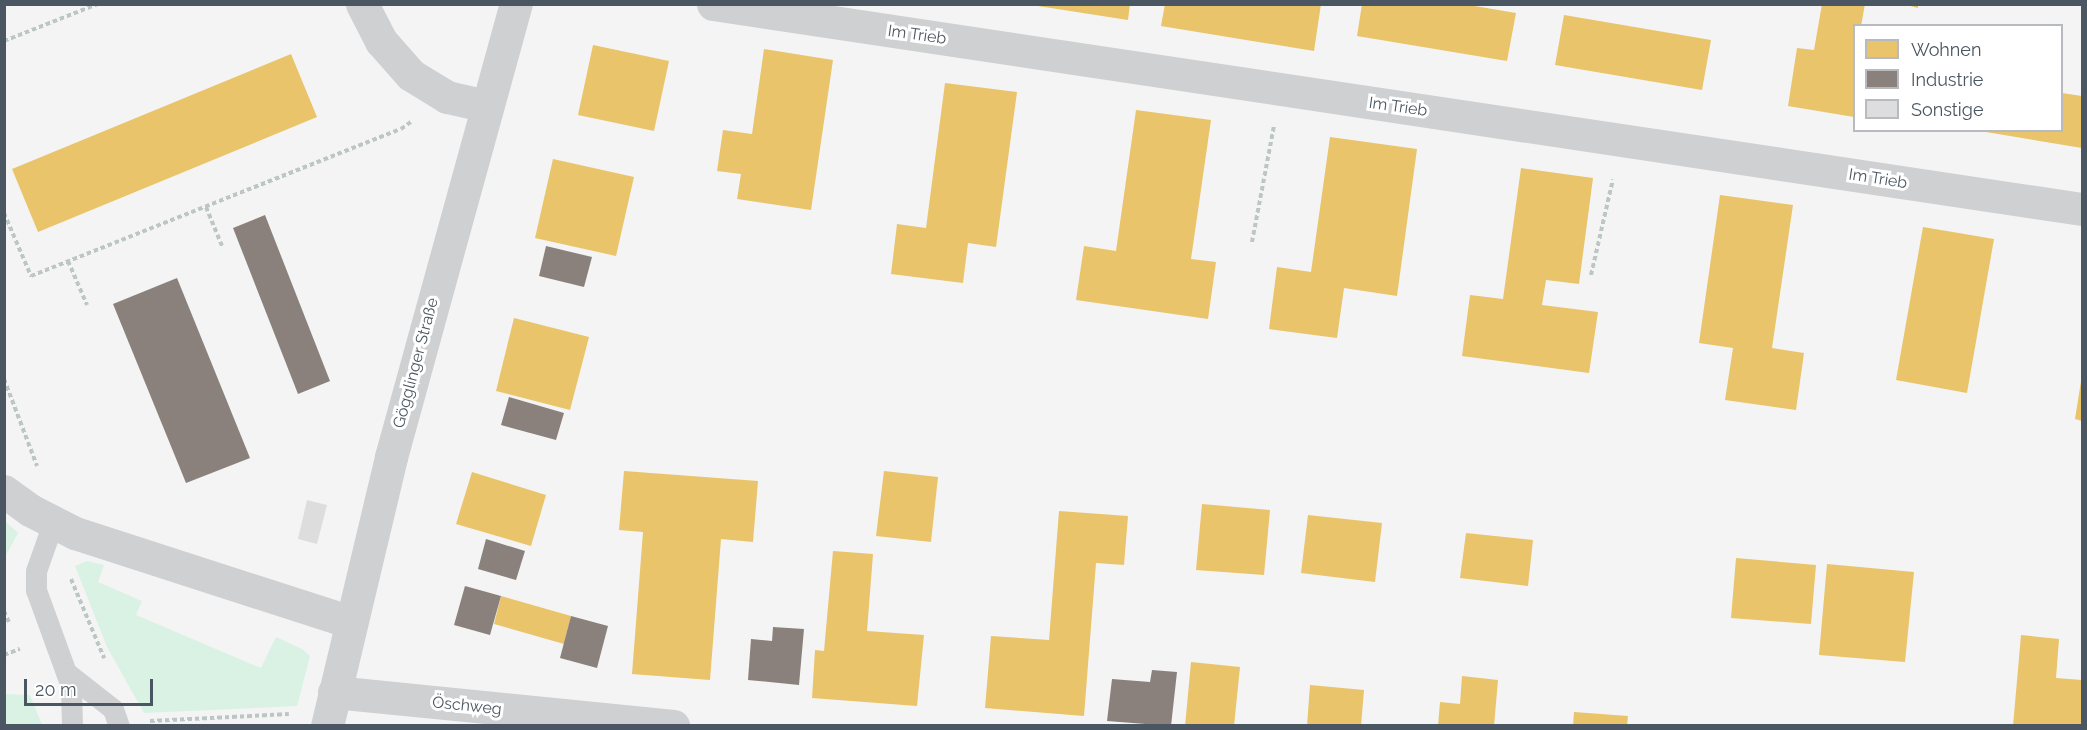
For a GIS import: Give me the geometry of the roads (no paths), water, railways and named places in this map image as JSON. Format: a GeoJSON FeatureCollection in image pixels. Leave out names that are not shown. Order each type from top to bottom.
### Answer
{"type":"FeatureCollection","features":[{"type":"Feature","properties":{"kind":"street"},"geometry":{"type":"LineString","coordinates":[[362,4],[381,41],[411,75],[447,97],[487,106]]}},
{"type":"Feature","properties":{"kind":"street","name":"Gögglinger Straße"},"geometry":{"type":"LineString","coordinates":[[327,726],[350,622],[516,4]]}},
{"type":"Feature","properties":{"kind":"street","name":"Im Trieb"},"geometry":{"type":"LineString","coordinates":[[713,4],[2082,209]]}},
{"type":"Feature","properties":{"kind":"street"},"geometry":{"type":"LineString","coordinates":[[4,491],[53,523],[350,622]]}},
{"type":"Feature","properties":{"kind":"street","name":"Öschweg"},"geometry":{"type":"LineString","coordinates":[[334,692],[673,726]]}},
{"type":"Feature","properties":{"kind":"lane"},"geometry":{"type":"LineString","coordinates":[[53,523],[36,571],[36,590],[67,673],[73,699],[72,725]]}},
{"type":"Feature","properties":{"kind":"lane"},"geometry":{"type":"LineString","coordinates":[[67,673],[129,723]]}}]}
